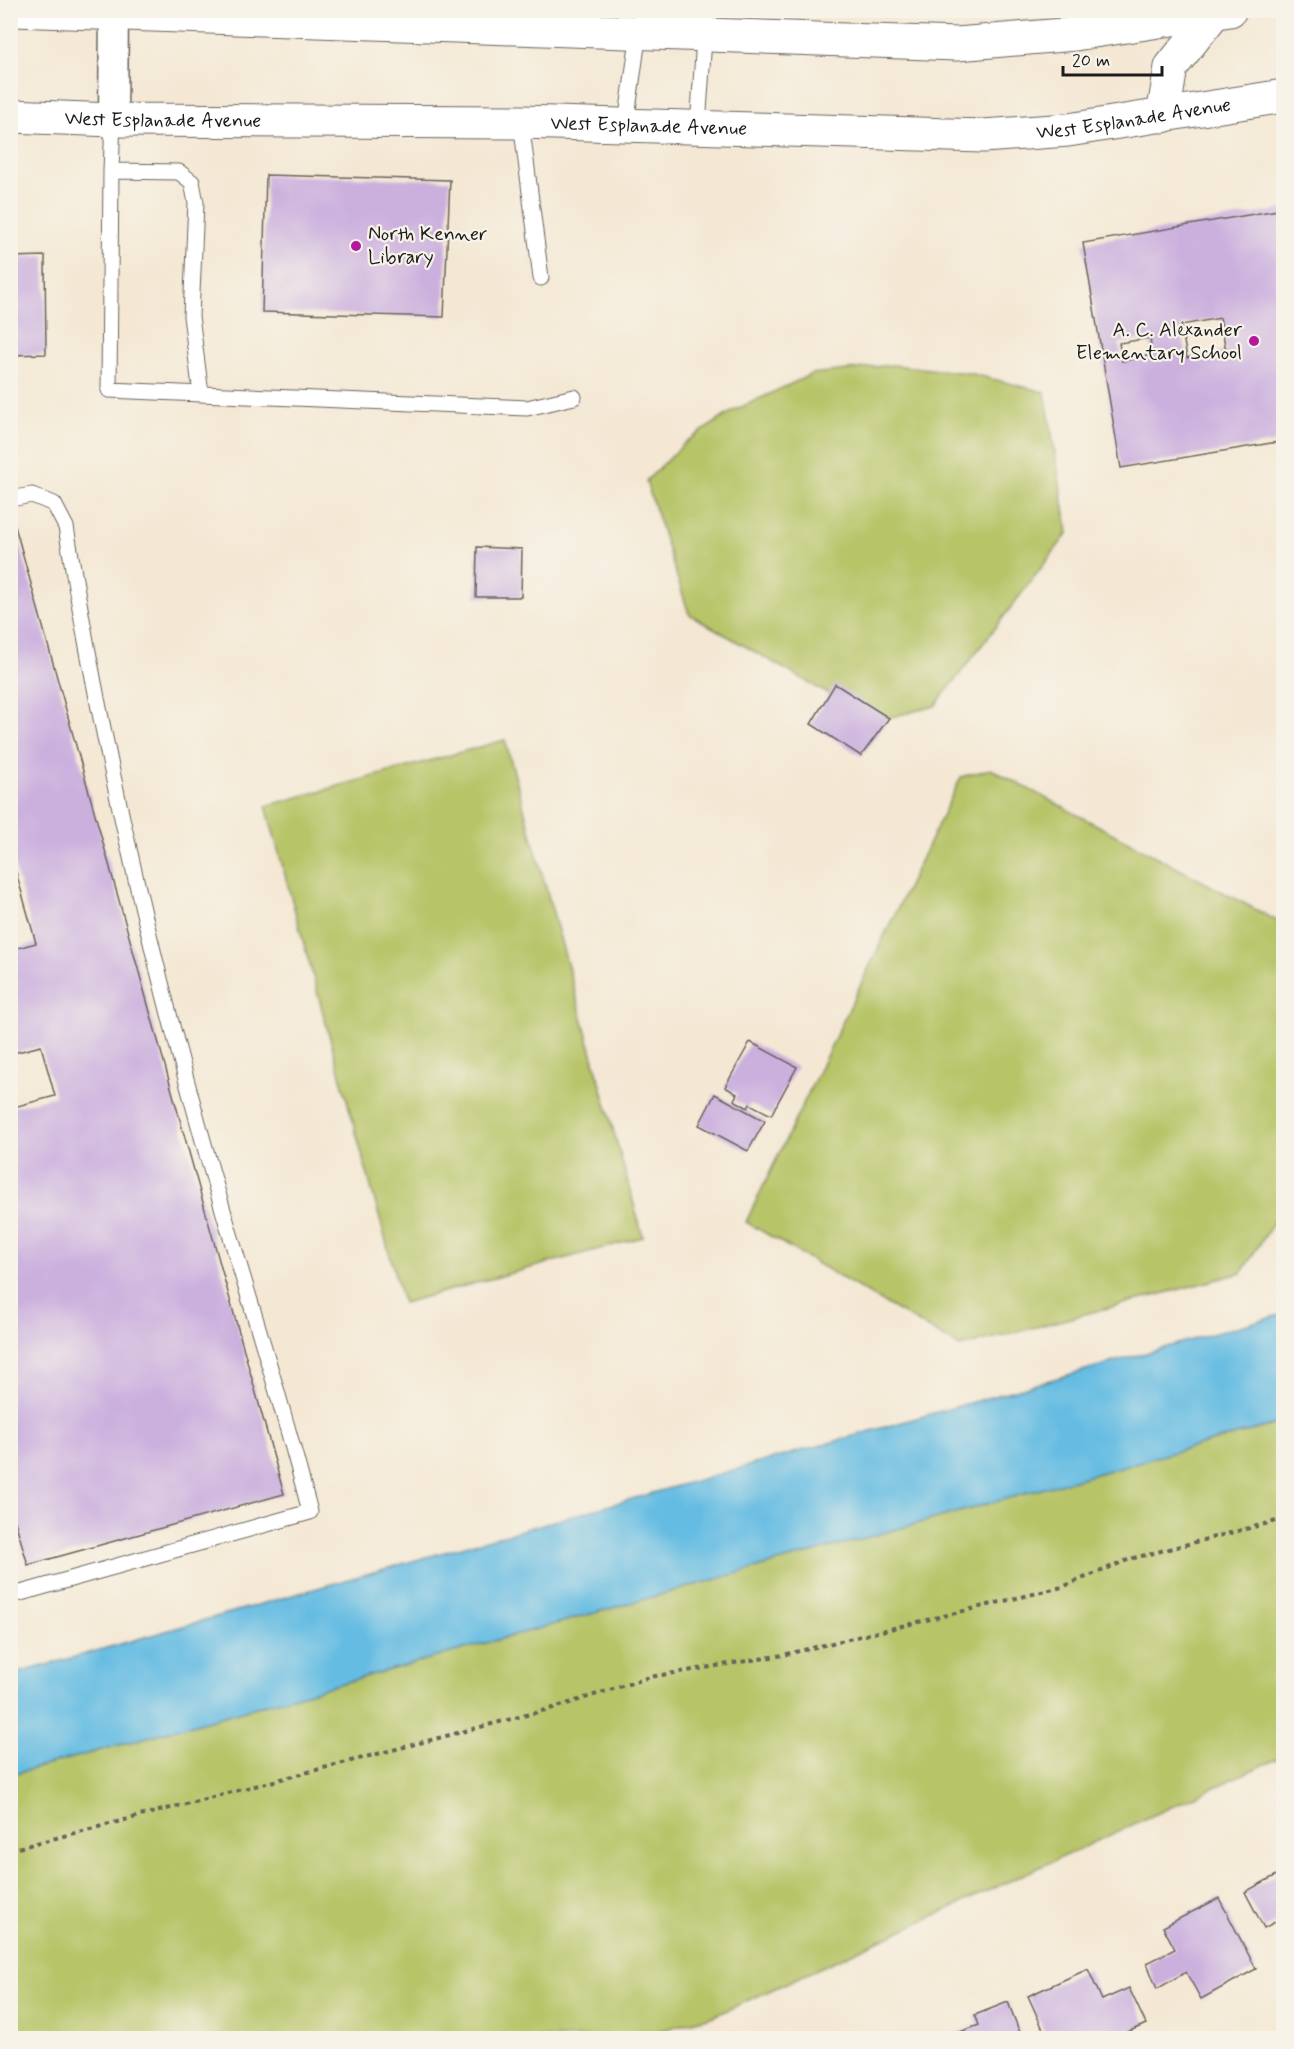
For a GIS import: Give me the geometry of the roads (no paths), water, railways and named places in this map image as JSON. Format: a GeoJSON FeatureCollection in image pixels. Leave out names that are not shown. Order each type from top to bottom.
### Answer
{"type":"FeatureCollection","features":[{"type":"Feature","properties":{"kind":"main road"},"geometry":{"type":"LineString","coordinates":[[14,10],[706,22],[957,44],[1075,34],[1222,12]]}},
{"type":"Feature","properties":{"kind":"main road"},"geometry":{"type":"LineString","coordinates":[[1163,116],[1171,67],[1222,12]]}},
{"type":"Feature","properties":{"kind":"main road","name":"West Esplanade Avenue"},"geometry":{"type":"LineString","coordinates":[[10,116],[113,120],[626,124],[982,136],[1068,130],[1284,96]]}},
{"type":"Feature","properties":{"kind":"street"},"geometry":{"type":"LineString","coordinates":[[113,120],[114,13]]}},
{"type":"Feature","properties":{"kind":"lane"},"geometry":{"type":"LineString","coordinates":[[626,124],[641,21]]}},
{"type":"Feature","properties":{"kind":"lane"},"geometry":{"type":"LineString","coordinates":[[698,126],[706,22]]}},
{"type":"Feature","properties":{"kind":"lane"},"geometry":{"type":"LineString","coordinates":[[113,120],[109,390],[527,408],[574,397]]}},
{"type":"Feature","properties":{"kind":"lane"},"geometry":{"type":"LineString","coordinates":[[521,122],[541,278]]}},
{"type":"Feature","properties":{"kind":"lane"},"geometry":{"type":"LineString","coordinates":[[111,171],[179,172],[192,182],[196,203],[191,316],[201,394]]}},
{"type":"Feature","properties":{"kind":"lane"},"geometry":{"type":"LineString","coordinates":[[10,499],[32,495],[54,504],[66,527],[99,708],[159,971],[204,1144],[282,1402],[310,1512],[10,1596]]}},
{"type":"Feature","properties":{"kind":"water"},"geometry":{"type":"Polygon","coordinates":[[[1283,1314],[1283,1422],[11,1775],[11,1675],[1283,1314]]]}},
{"type":"Feature","properties":{"kind":"place","name":"North Kenner Library"},"geometry":{"type":"Point","coordinates":[356,246]}},
{"type":"Feature","properties":{"kind":"place","name":"A. C. Alexander Elementary School"},"geometry":{"type":"Point","coordinates":[1254,341]}}]}
